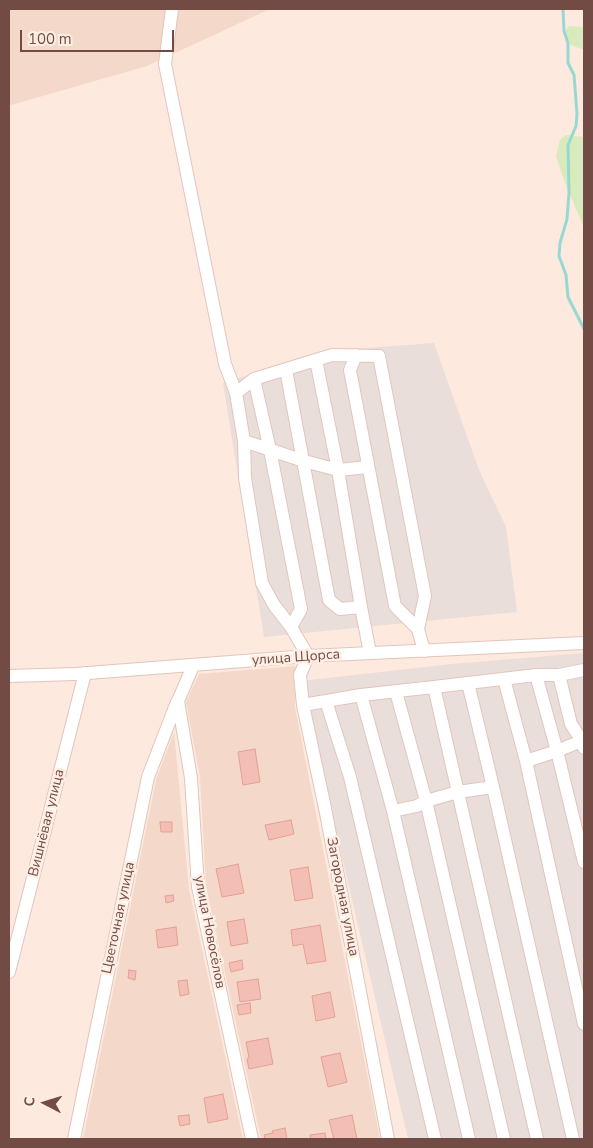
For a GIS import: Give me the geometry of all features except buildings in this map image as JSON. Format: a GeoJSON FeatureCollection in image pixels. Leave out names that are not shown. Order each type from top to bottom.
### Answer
{"type":"FeatureCollection","features":[{"type":"Feature","properties":{"kind":"street"},"geometry":{"type":"LineString","coordinates":[[172,9],[164,64],[225,364],[236,393],[244,441],[245,478],[262,583],[274,605],[308,656]]}},
{"type":"Feature","properties":{"kind":"street"},"geometry":{"type":"LineString","coordinates":[[236,393],[254,379],[332,355],[379,356],[425,596],[418,630],[424,651]]}},
{"type":"Feature","properties":{"kind":"street"},"geometry":{"type":"LineString","coordinates":[[356,355],[350,370],[395,606],[418,630]]}},
{"type":"Feature","properties":{"kind":"street"},"geometry":{"type":"LineString","coordinates":[[316,360],[338,470],[370,653]]}},
{"type":"Feature","properties":{"kind":"street"},"geometry":{"type":"LineString","coordinates":[[286,370],[329,600],[340,609],[361,607]]}},
{"type":"Feature","properties":{"kind":"street"},"geometry":{"type":"LineString","coordinates":[[254,379],[301,609],[290,628]]}},
{"type":"Feature","properties":{"kind":"street"},"geometry":{"type":"LineString","coordinates":[[244,441],[338,470],[368,467]]}},
{"type":"Feature","properties":{"kind":"street","name":"улица Щорса"},"geometry":{"type":"LineString","coordinates":[[9,676],[193,666],[308,656],[584,642]]}},
{"type":"Feature","properties":{"kind":"street","name":"Загородная улица"},"geometry":{"type":"LineString","coordinates":[[308,656],[300,676],[303,705],[326,808],[388,1139]]}},
{"type":"Feature","properties":{"kind":"street"},"geometry":{"type":"LineString","coordinates":[[178,701],[193,666]]}},
{"type":"Feature","properties":{"kind":"street"},"geometry":{"type":"LineString","coordinates":[[303,705],[361,695],[536,675],[559,675],[584,670]]}},
{"type":"Feature","properties":{"kind":"street","name":"Вишнёвая улица"},"geometry":{"type":"LineString","coordinates":[[9,972],[85,673]]}},
{"type":"Feature","properties":{"kind":"street"},"geometry":{"type":"LineString","coordinates":[[536,675],[584,862]]}},
{"type":"Feature","properties":{"kind":"street"},"geometry":{"type":"LineString","coordinates":[[526,760],[584,743],[571,724],[559,675]]}},
{"type":"Feature","properties":{"kind":"street"},"geometry":{"type":"LineString","coordinates":[[504,679],[526,760],[584,1024]]}},
{"type":"Feature","properties":{"kind":"street"},"geometry":{"type":"LineString","coordinates":[[468,683],[573,1139],[584,1136]]}},
{"type":"Feature","properties":{"kind":"street"},"geometry":{"type":"LineString","coordinates":[[434,686],[537,1139]]}},
{"type":"Feature","properties":{"kind":"street"},"geometry":{"type":"LineString","coordinates":[[396,692],[426,801],[504,1139]]}},
{"type":"Feature","properties":{"kind":"street"},"geometry":{"type":"LineString","coordinates":[[361,695],[393,811],[469,1139]]}},
{"type":"Feature","properties":{"kind":"street","name":"Цветочная улица"},"geometry":{"type":"LineString","coordinates":[[74,1139],[148,777],[178,701]]}},
{"type":"Feature","properties":{"kind":"street","name":"улица Новосёлов"},"geometry":{"type":"LineString","coordinates":[[178,701],[191,778],[198,887],[252,1139]]}},
{"type":"Feature","properties":{"kind":"street"},"geometry":{"type":"LineString","coordinates":[[326,701],[350,777],[436,1139]]}},
{"type":"Feature","properties":{"kind":"street"},"geometry":{"type":"LineString","coordinates":[[393,811],[417,806],[426,801],[458,792],[493,786]]}},
{"type":"Feature","properties":{"kind":"shaded area"},"geometry":{"type":"Polygon","coordinates":[[[9,9],[270,9],[147,66],[9,105],[9,9]]]}},
{"type":"Feature","properties":{"kind":"shaded area"},"geometry":{"type":"Polygon","coordinates":[[[434,343],[479,470],[506,527],[517,612],[264,637],[223,383],[325,351],[434,343]]]}},
{"type":"Feature","properties":{"kind":"shaded area"},"geometry":{"type":"Polygon","coordinates":[[[584,653],[584,1139],[408,1139],[301,681],[452,664],[584,653]]]}},
{"type":"Feature","properties":{"kind":"shaded area"},"geometry":{"type":"Polygon","coordinates":[[[295,666],[295,707],[380,1139],[261,1139],[206,886],[200,777],[186,702],[199,674],[295,666]]]}},
{"type":"Feature","properties":{"kind":"shaded area"},"geometry":{"type":"Polygon","coordinates":[[[174,732],[189,889],[243,1139],[83,1139],[156,780],[174,732]]]}},
{"type":"Feature","properties":{"kind":"green space"},"geometry":{"type":"Polygon","coordinates":[[[570,26],[584,27],[584,50],[571,45],[566,38],[564,31],[570,26]]]}},
{"type":"Feature","properties":{"kind":"green space"},"geometry":{"type":"Polygon","coordinates":[[[566,135],[584,137],[584,228],[556,156],[560,140],[566,135]]]}},
{"type":"Feature","properties":{"kind":"waterway"},"geometry":{"type":"LineString","coordinates":[[563,9],[564,31],[568,43],[568,63],[574,75],[577,114],[576,126],[568,145],[569,193],[567,219],[560,243],[559,256],[566,275],[568,297],[584,329]]}}]}
